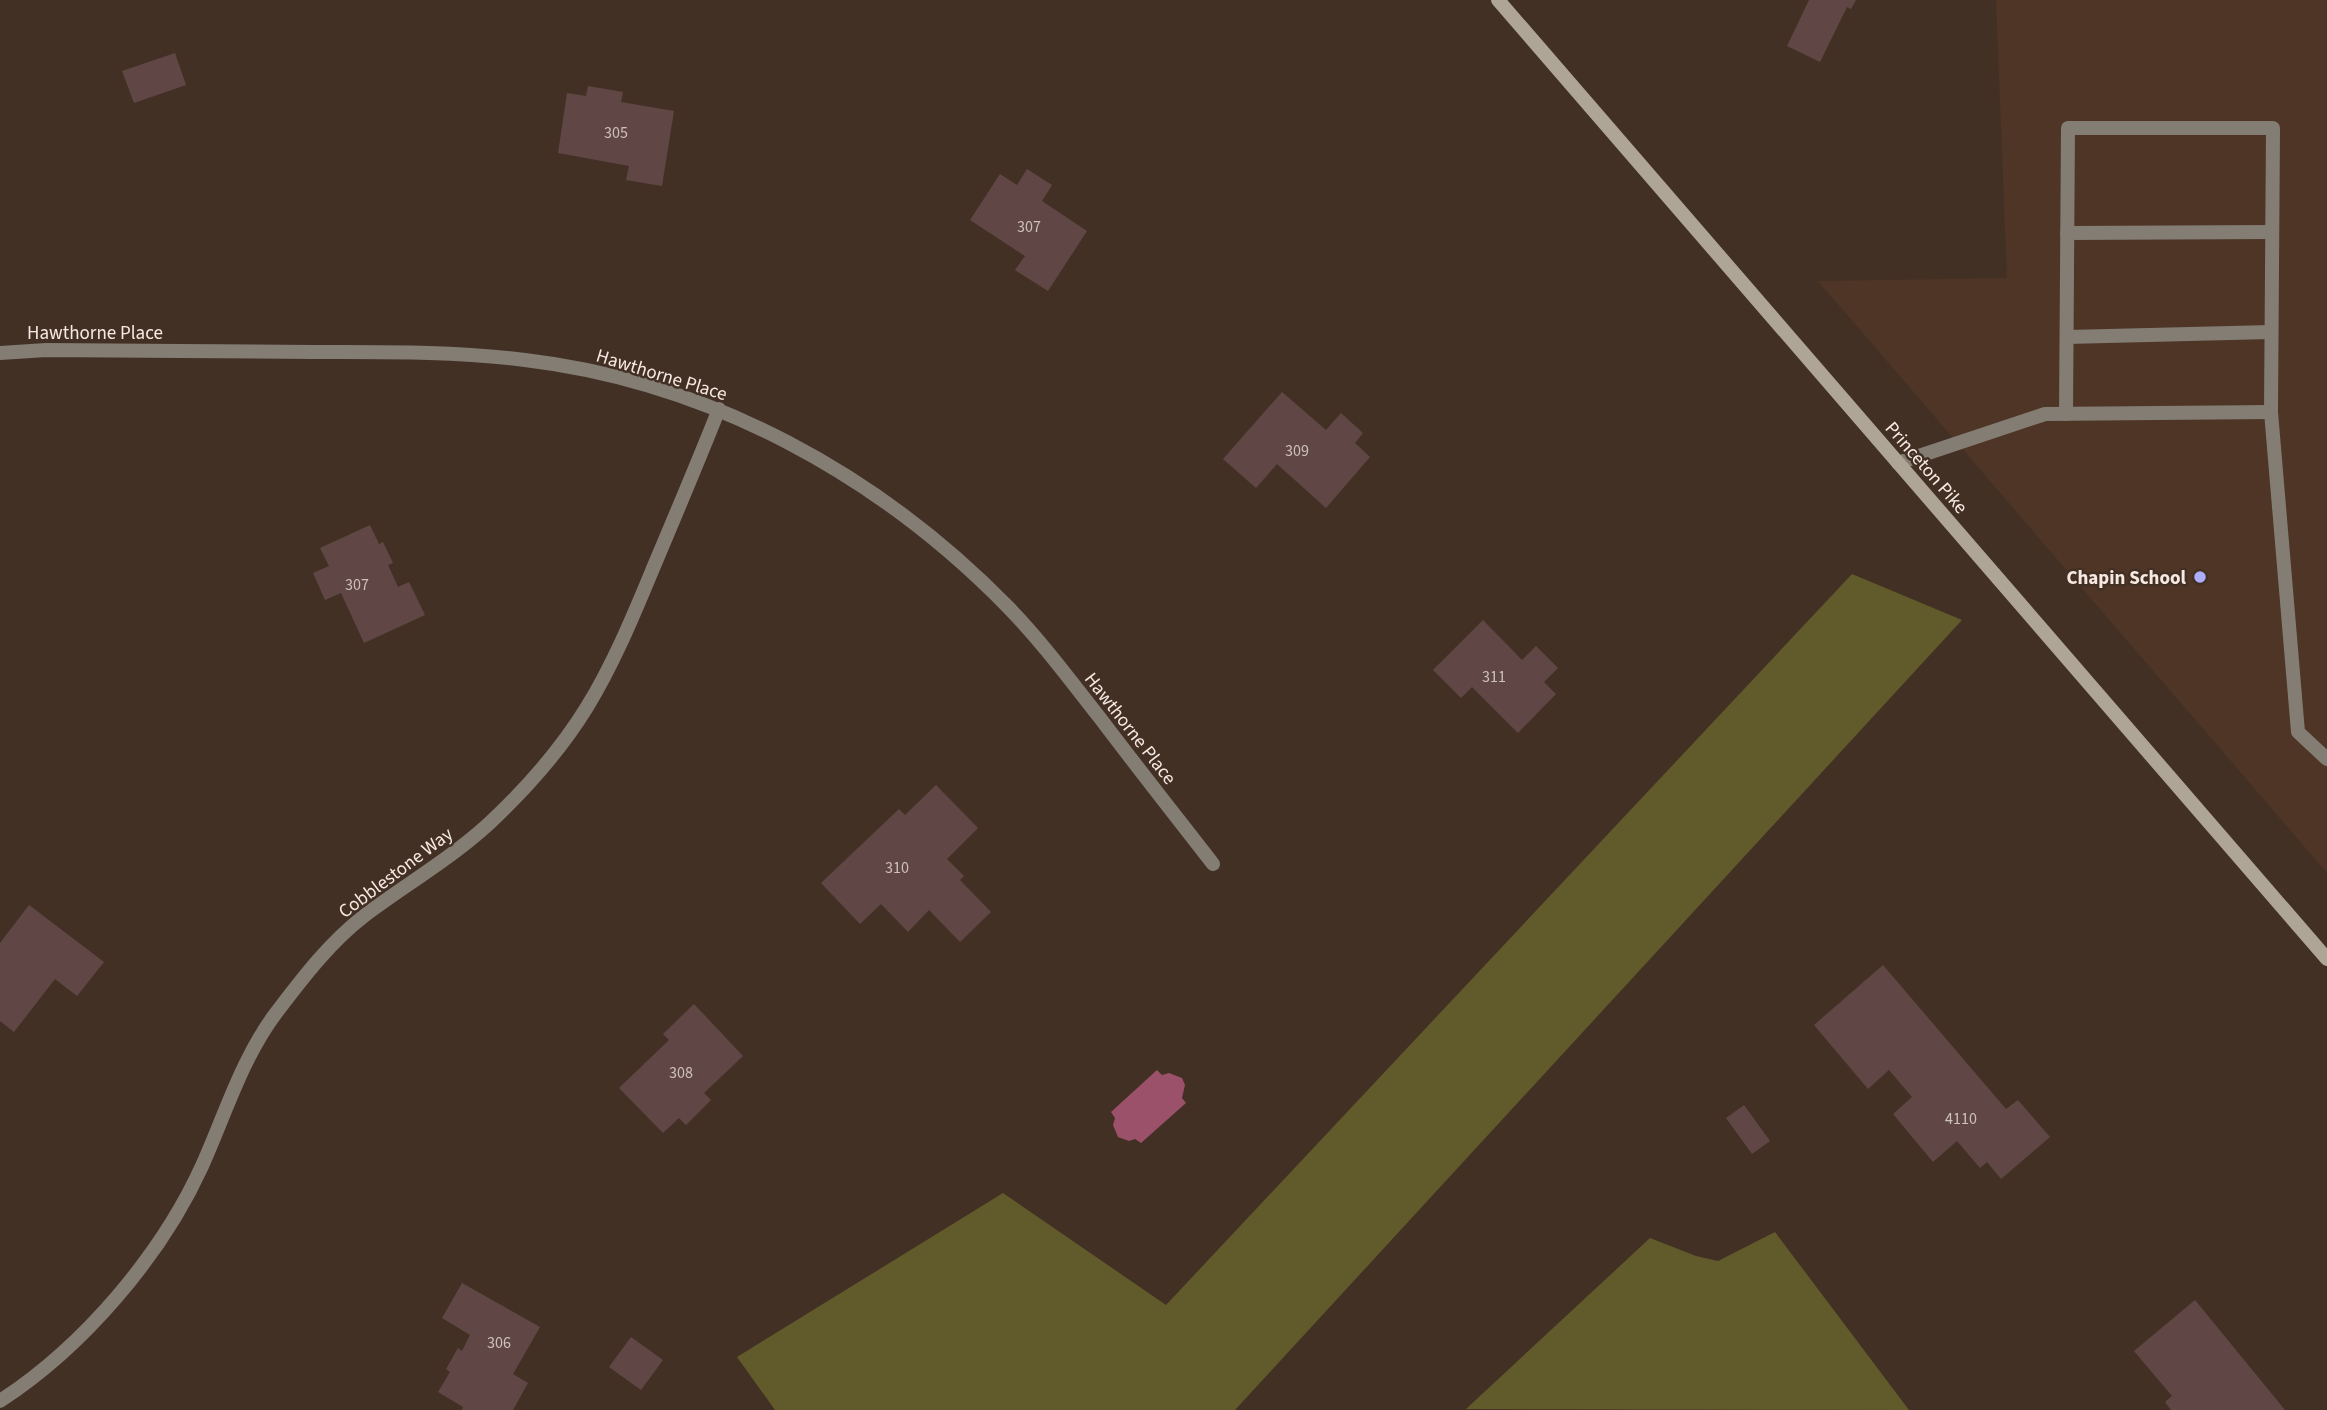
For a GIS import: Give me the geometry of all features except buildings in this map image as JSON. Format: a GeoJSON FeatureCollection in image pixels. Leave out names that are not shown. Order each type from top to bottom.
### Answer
{"type":"FeatureCollection","features":[{"type":"Feature","properties":{"kind":"main road","name":"Princeton Pike"},"geometry":{"type":"LineString","coordinates":[[1498,0],[2327,959]]}},
{"type":"Feature","properties":{"kind":"street"},"geometry":{"type":"LineString","coordinates":[[2066,414],[2068,128],[2273,128],[2271,412],[2298,732],[2327,759]]}},
{"type":"Feature","properties":{"kind":"street"},"geometry":{"type":"LineString","coordinates":[[2067,233],[2272,232]]}},
{"type":"Feature","properties":{"kind":"street"},"geometry":{"type":"LineString","coordinates":[[2067,337],[2271,332]]}},
{"type":"Feature","properties":{"kind":"street","name":"Hawthorne Place"},"geometry":{"type":"LineString","coordinates":[[0,353],[451,353],[528,360],[604,374],[719,410],[800,448],[874,492],[932,536],[1007,606],[1044,646],[1213,864]]}},
{"type":"Feature","properties":{"kind":"street","name":"Cobblestone Way"},"geometry":{"type":"LineString","coordinates":[[0,1401],[19,1389],[75,1341],[133,1276],[170,1224],[201,1169],[242,1071],[273,1016],[317,961],[362,918],[437,866],[498,816],[545,765],[586,709],[620,648],[719,410]]}},
{"type":"Feature","properties":{"kind":"street"},"geometry":{"type":"LineString","coordinates":[[1898,463],[2045,414],[2271,412]]}},
{"type":"Feature","properties":{"kind":"shaded area","name":"Chapin School"},"geometry":{"type":"Polygon","coordinates":[[[1996,0],[2327,0],[2327,873],[1818,281],[2007,278],[1996,0]]]}},
{"type":"Feature","properties":{"kind":"shaded area"},"geometry":{"type":"Polygon","coordinates":[[[1852,574],[1962,620],[1235,1410],[775,1410],[737,1357],[1003,1193],[1166,1305],[1852,574]]]}},
{"type":"Feature","properties":{"kind":"shaded area"},"geometry":{"type":"Polygon","coordinates":[[[1157,1070],[1162,1075],[1169,1073],[1182,1078],[1185,1085],[1182,1098],[1186,1103],[1141,1143],[1135,1139],[1129,1141],[1118,1137],[1113,1125],[1115,1118],[1111,1112],[1157,1070]]]}},
{"type":"Feature","properties":{"kind":"shaded area"},"geometry":{"type":"Polygon","coordinates":[[[1775,1232],[1909,1410],[1466,1409],[1650,1238],[1696,1256],[1718,1261],[1775,1232]]]}},
{"type":"Feature","properties":{"kind":"place","name":"Chapin School"},"geometry":{"type":"Point","coordinates":[2200,577]}}]}
